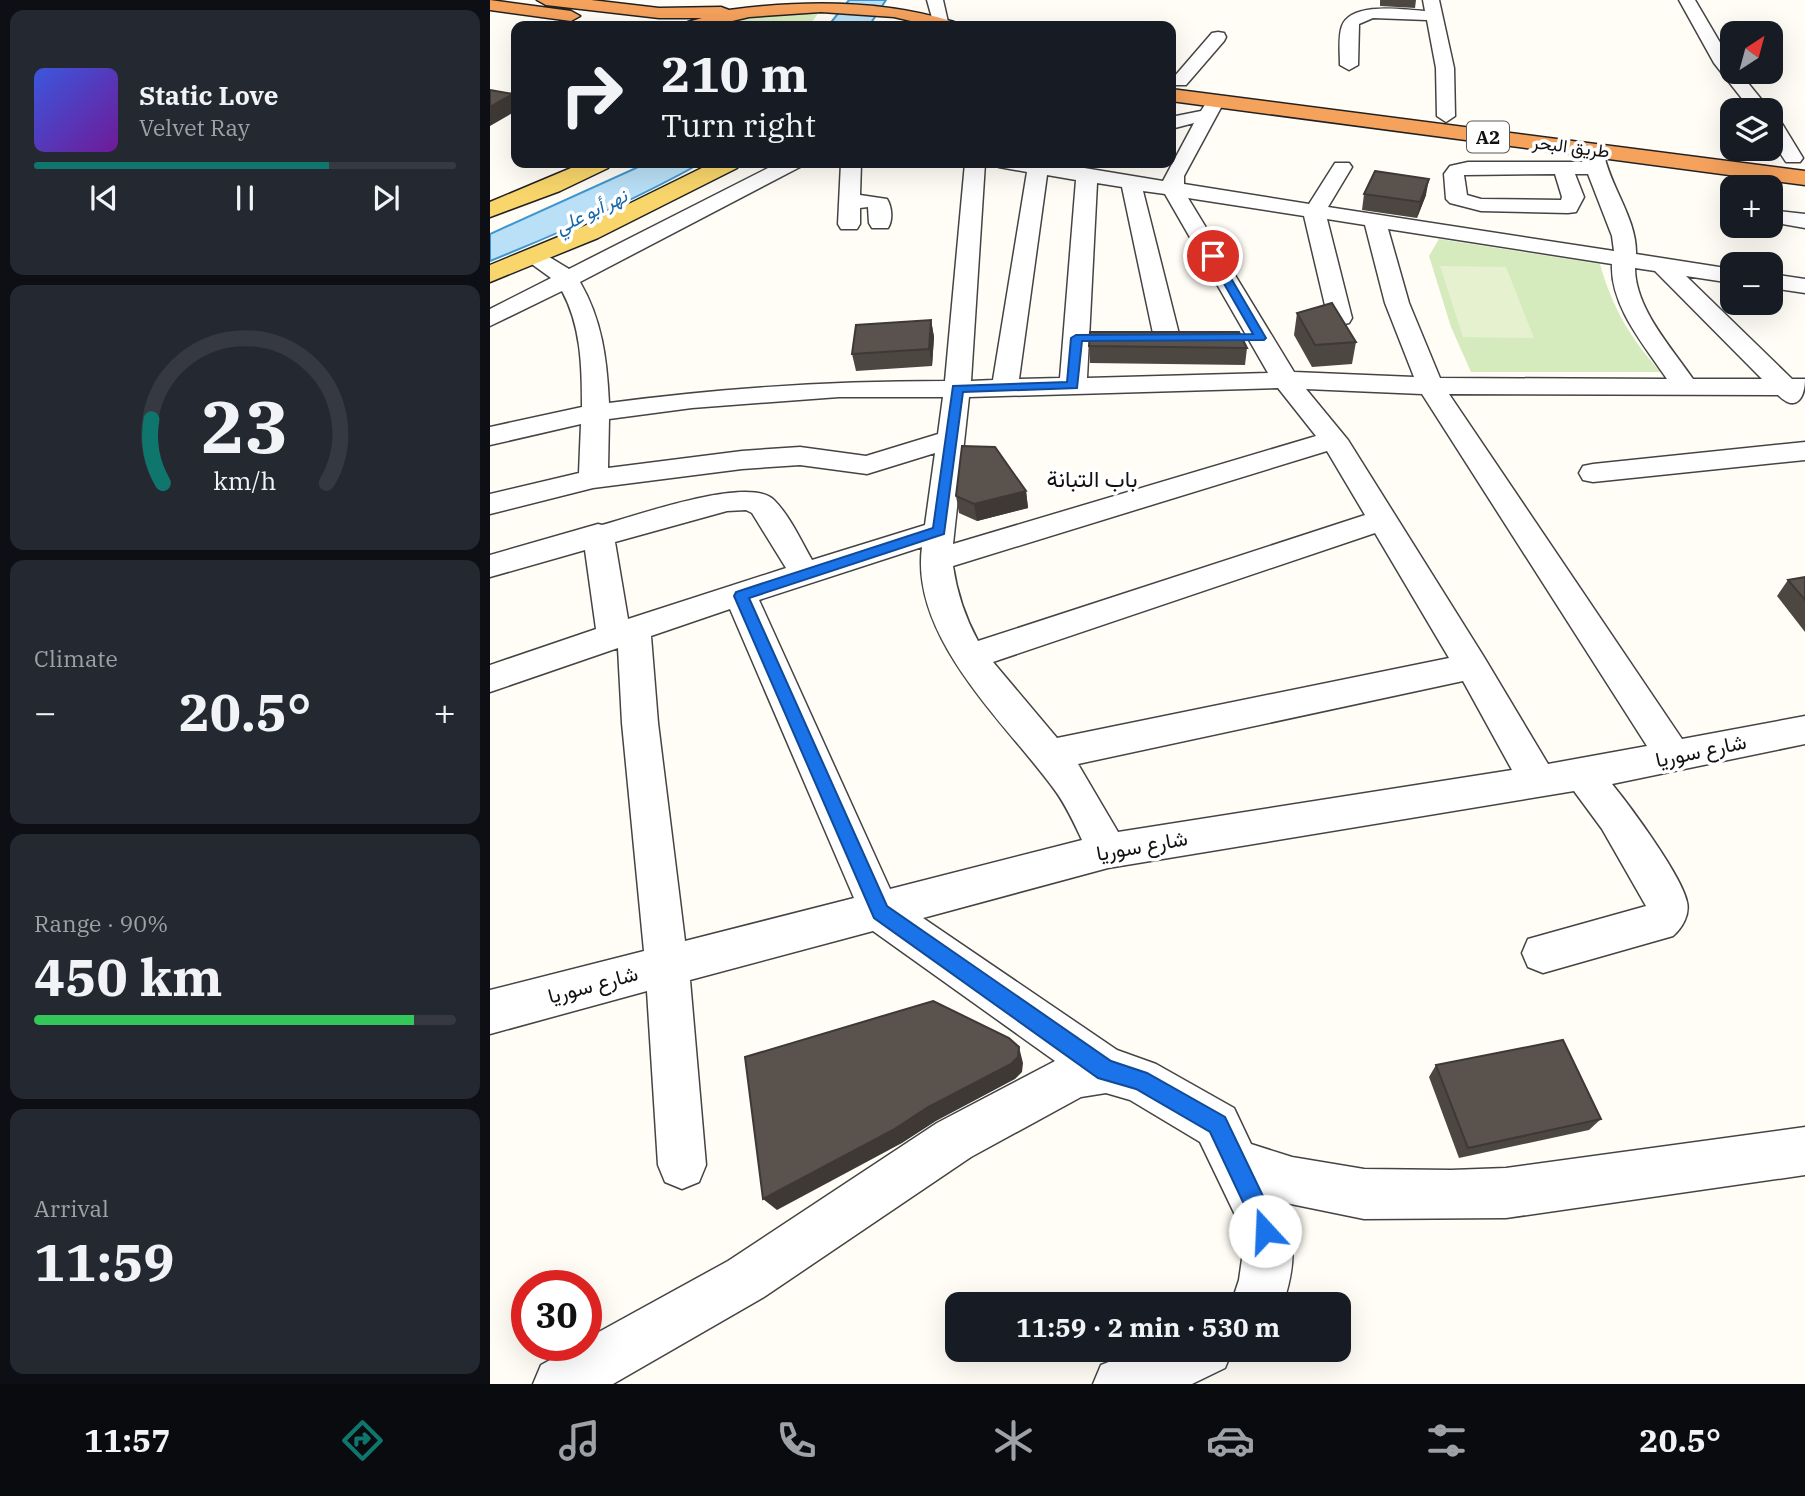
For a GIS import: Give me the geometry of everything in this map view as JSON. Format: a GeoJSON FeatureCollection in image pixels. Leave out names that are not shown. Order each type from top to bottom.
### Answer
{"type":"FeatureCollection","features":[{"type":"Feature","properties":{"kind":"highway"},"geometry":{"type":"LineString","coordinates":[[546,0],[659,13],[754,11],[822,4],[892,11],[931,21]]}},
{"type":"Feature","properties":{"kind":"highway"},"geometry":{"type":"LineString","coordinates":[[714,21],[783,0]]}},
{"type":"Feature","properties":{"kind":"highway"},"geometry":{"type":"LineString","coordinates":[[490,5],[561,13],[588,21]]}},
{"type":"Feature","properties":{"kind":"highway","name":"طريق البحر"},"geometry":{"type":"LineString","coordinates":[[1176,86],[1799,159]]}},
{"type":"Feature","properties":{"kind":"highway","name":"طريق البحر"},"geometry":{"type":"LineString","coordinates":[[1176,87],[1211,109],[1725,175]]}},
{"type":"Feature","properties":{"kind":"highway","name":"طريق البحر"},"geometry":{"type":"LineString","coordinates":[[1783,179],[1805,178]]}},
{"type":"Feature","properties":{"kind":"main road"},"geometry":{"type":"LineString","coordinates":[[490,210],[590,168]]}},
{"type":"Feature","properties":{"kind":"main road"},"geometry":{"type":"LineString","coordinates":[[490,274],[589,233],[719,168]]}},
{"type":"Feature","properties":{"kind":"street"},"geometry":{"type":"LineString","coordinates":[[935,0],[944,21]]}},
{"type":"Feature","properties":{"kind":"street"},"geometry":{"type":"LineString","coordinates":[[1687,0],[1723,63],[1751,98]]}},
{"type":"Feature","properties":{"kind":"street"},"geometry":{"type":"LineString","coordinates":[[1349,65],[1349,27],[1353,21],[1371,13],[1432,8],[1445,68],[1446,116]]}},
{"type":"Feature","properties":{"kind":"street"},"geometry":{"type":"LineString","coordinates":[[1176,84],[1218,37]]}},
{"type":"Feature","properties":{"kind":"street"},"geometry":{"type":"LineString","coordinates":[[1176,121],[1211,109]]}},
{"type":"Feature","properties":{"kind":"street"},"geometry":{"type":"LineString","coordinates":[[1211,109],[1172,180],[1173,190],[1247,338],[1334,440],[1472,666],[1538,781]]}},
{"type":"Feature","properties":{"kind":"street"},"geometry":{"type":"LineString","coordinates":[[1783,137],[1799,159]]}},
{"type":"Feature","properties":{"kind":"street"},"geometry":{"type":"LineString","coordinates":[[1563,168],[1573,197],[1568,207],[1468,203],[1457,199],[1454,174],[1457,170],[1563,168],[1594,159],[1625,240],[1624,279],[1631,296],[1685,386]]}},
{"type":"Feature","properties":{"kind":"street"},"geometry":{"type":"LineString","coordinates":[[1340,318],[1314,212],[1342,167]]}},
{"type":"Feature","properties":{"kind":"street"},"geometry":{"type":"LineString","coordinates":[[490,319],[783,168]]}},
{"type":"Feature","properties":{"kind":"street"},"geometry":{"type":"LineString","coordinates":[[849,224],[851,168]]}},
{"type":"Feature","properties":{"kind":"street"},"geometry":{"type":"LineString","coordinates":[[975,168],[957,389],[938,546],[937,583],[942,600],[984,679],[1070,782],[1108,851]]}},
{"type":"Feature","properties":{"kind":"street"},"geometry":{"type":"LineString","coordinates":[[1005,387],[1041,168]]}},
{"type":"Feature","properties":{"kind":"street"},"geometry":{"type":"LineString","coordinates":[[1055,168],[1173,190],[1720,274]]}},
{"type":"Feature","properties":{"kind":"street"},"geometry":{"type":"LineString","coordinates":[[1073,386],[1087,175]]}},
{"type":"Feature","properties":{"kind":"street"},"geometry":{"type":"LineString","coordinates":[[1131,183],[1167,338]]}},
{"type":"Feature","properties":{"kind":"street"},"geometry":{"type":"LineString","coordinates":[[849,202],[870,201],[879,204],[880,223]]}},
{"type":"Feature","properties":{"kind":"street"},"geometry":{"type":"LineString","coordinates":[[1783,214],[1805,221]]}},
{"type":"Feature","properties":{"kind":"street"},"geometry":{"type":"LineString","coordinates":[[1375,221],[1397,303],[1430,386],[1674,757]]}},
{"type":"Feature","properties":{"kind":"street"},"geometry":{"type":"LineString","coordinates":[[533,257],[567,281],[583,309],[593,348],[593,480]]}},
{"type":"Feature","properties":{"kind":"street"},"geometry":{"type":"LineString","coordinates":[[1663,266],[1795,387],[1805,407]]}},
{"type":"Feature","properties":{"kind":"street"},"geometry":{"type":"LineString","coordinates":[[1783,283],[1805,286]]}},
{"type":"Feature","properties":{"kind":"street"},"geometry":{"type":"LineString","coordinates":[[1076,338],[1102,338]]}},
{"type":"Feature","properties":{"kind":"street"},"geometry":{"type":"LineString","coordinates":[[1141,338],[1193,338]]}},
{"type":"Feature","properties":{"kind":"street"},"geometry":{"type":"LineString","coordinates":[[490,436],[594,413],[691,400],[825,390],[1285,380],[1430,386],[1795,387]]}},
{"type":"Feature","properties":{"kind":"street"},"geometry":{"type":"LineString","coordinates":[[490,504],[593,480],[742,460],[800,456],[867,465],[951,439]]}},
{"type":"Feature","properties":{"kind":"street"},"geometry":{"type":"LineString","coordinates":[[490,679],[806,575],[938,546],[1334,440]]}},
{"type":"Feature","properties":{"kind":"street"},"geometry":{"type":"LineString","coordinates":[[1593,472],[1805,451]]}},
{"type":"Feature","properties":{"kind":"street"},"geometry":{"type":"LineString","coordinates":[[490,566],[727,500],[750,500],[763,506],[806,575]]}},
{"type":"Feature","properties":{"kind":"street"},"geometry":{"type":"LineString","coordinates":[[972,656],[1382,520]]}},
{"type":"Feature","properties":{"kind":"street"},"geometry":{"type":"LineString","coordinates":[[598,534],[624,633],[640,723],[667,966],[682,1165]]}},
{"type":"Feature","properties":{"kind":"street"},"geometry":{"type":"LineString","coordinates":[[741,596],[880,912],[1106,1070],[1140,1080],[1217,1125],[1262,1217],[1269,1245],[1261,1292]]}},
{"type":"Feature","properties":{"kind":"street"},"geometry":{"type":"LineString","coordinates":[[1049,755],[1472,666]]}},
{"type":"Feature","properties":{"kind":"street","name":"شارع سوريا"},"geometry":{"type":"LineString","coordinates":[[490,1012],[1108,851],[1583,774],[1805,730]]}},
{"type":"Feature","properties":{"kind":"street"},"geometry":{"type":"LineString","coordinates":[[1543,953],[1658,922],[1667,915],[1667,903],[1662,892],[1616,817],[1583,774]]}},
{"type":"Feature","properties":{"kind":"street"},"geometry":{"type":"LineString","coordinates":[[560,1384],[746,1279],[954,1140],[1075,1074],[1106,1070]]}},
{"type":"Feature","properties":{"kind":"street"},"geometry":{"type":"LineString","coordinates":[[1237,1163],[1292,1181],[1364,1194],[1451,1195],[1506,1193],[1805,1151]]}},
{"type":"Feature","properties":{"kind":"street"},"geometry":{"type":"LineString","coordinates":[[1120,1384],[1179,1362]]}},
{"type":"Feature","properties":{"kind":"green space"},"geometry":{"type":"Polygon","coordinates":[[[819,12],[813,21],[733,21],[749,17],[819,12]]]}},
{"type":"Feature","properties":{"kind":"green space"},"geometry":{"type":"Polygon","coordinates":[[[1439,239],[1600,264],[1610,295],[1624,322],[1640,348],[1661,372],[1471,372],[1451,327],[1429,256],[1439,239]]]}},
{"type":"Feature","properties":{"kind":"green space"},"geometry":{"type":"Polygon","coordinates":[[[1440,266],[1506,267],[1534,338],[1463,337],[1440,266]]]}},
{"type":"Feature","properties":{"kind":"water"},"geometry":{"type":"Polygon","coordinates":[[[849,0],[886,0],[872,21],[832,21],[849,0]]]}},
{"type":"Feature","properties":{"kind":"water","name":"نهر أبو علي"},"geometry":{"type":"Polygon","coordinates":[[[636,168],[691,168],[597,215],[490,261],[490,234],[636,168]]]}},
{"type":"Feature","properties":{"kind":"building"},"geometry":{"type":"Polygon","coordinates":[[[490,90],[511,94],[511,95],[490,107],[490,90]]]}},
{"type":"Feature","properties":{"kind":"building"},"geometry":{"type":"Polygon","coordinates":[[[1375,171],[1429,179],[1420,202],[1364,194],[1375,171]]]}},
{"type":"Feature","properties":{"kind":"building"},"geometry":{"type":"Polygon","coordinates":[[[1332,303],[1356,342],[1315,345],[1297,313],[1332,303]]]}},
{"type":"Feature","properties":{"kind":"building"},"geometry":{"type":"Polygon","coordinates":[[[931,320],[929,349],[852,354],[856,325],[931,320]]]}},
{"type":"Feature","properties":{"kind":"building"},"geometry":{"type":"Polygon","coordinates":[[[1090,332],[1239,332],[1247,348],[1089,346],[1090,332]]]}},
{"type":"Feature","properties":{"kind":"building"},"geometry":{"type":"Polygon","coordinates":[[[962,446],[995,447],[1026,491],[974,504],[956,496],[962,446]]]}},
{"type":"Feature","properties":{"kind":"building"},"geometry":{"type":"Polygon","coordinates":[[[1805,577],[1805,600],[1788,580],[1805,577]]]}},
{"type":"Feature","properties":{"kind":"building"},"geometry":{"type":"Polygon","coordinates":[[[933,1001],[1009,1038],[1019,1047],[1018,1057],[1011,1064],[928,1107],[893,1130],[763,1199],[745,1057],[933,1001]]]}},
{"type":"Feature","properties":{"kind":"building"},"geometry":{"type":"Polygon","coordinates":[[[1563,1040],[1601,1119],[1468,1148],[1436,1065],[1563,1040]]]}},
{"type":"Feature","properties":{"kind":"district","name":"باب التبانة"},"geometry":{"type":"Point","coordinates":[1092,479]}},
{"type":"Feature","properties":{"kind":"route"},"geometry":{"type":"LineString","coordinates":[[1213,256],[1260,338],[1076,338],[1073,386],[957,389],[939,531],[741,596],[880,912],[1106,1070],[1140,1080],[1217,1125],[1262,1217],[1265,1231]]}}]}
